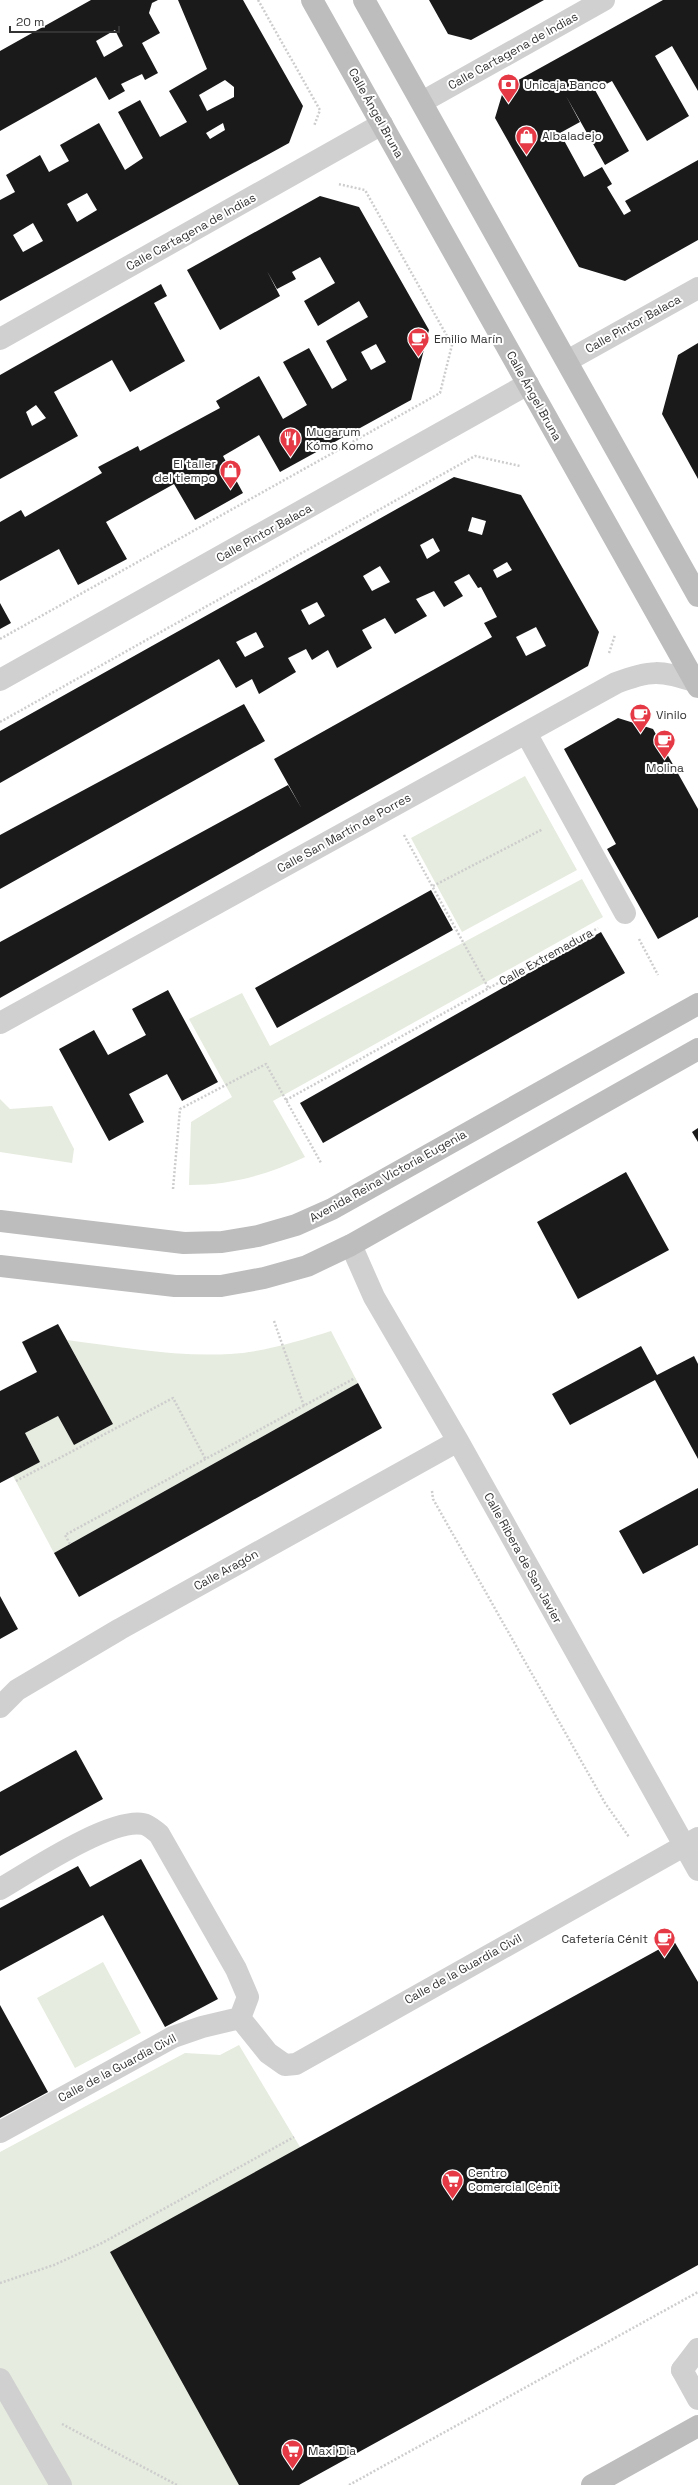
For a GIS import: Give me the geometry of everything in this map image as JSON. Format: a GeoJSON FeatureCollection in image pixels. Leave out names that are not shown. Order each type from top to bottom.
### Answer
{"type":"FeatureCollection","features":[{"type":"Feature","properties":{"kind":"main road","name":"Calle Ángel Bruna"},"geometry":{"type":"LineString","coordinates":[[312,0],[697,685]]}},
{"type":"Feature","properties":{"kind":"main road"},"geometry":{"type":"LineString","coordinates":[[364,0],[698,596]]}},
{"type":"Feature","properties":{"kind":"main road","name":"Avenida Reina Victoria Eugenia"},"geometry":{"type":"LineString","coordinates":[[0,1221],[184,1243],[222,1242],[258,1236],[296,1225],[332,1209],[698,1004]]}},
{"type":"Feature","properties":{"kind":"main road"},"geometry":{"type":"LineString","coordinates":[[0,1266],[175,1286],[221,1286],[264,1278],[307,1266],[350,1245],[698,1050]]}},
{"type":"Feature","properties":{"kind":"main road"},"geometry":{"type":"LineString","coordinates":[[592,2485],[698,2426]]}},
{"type":"Feature","properties":{"kind":"street","name":"Calle Cartagena de Indias"},"geometry":{"type":"LineString","coordinates":[[422,102],[604,0]]}},
{"type":"Feature","properties":{"kind":"street","name":"Calle Cartagena de Indias"},"geometry":{"type":"LineString","coordinates":[[0,339],[382,124]]}},
{"type":"Feature","properties":{"kind":"street","name":"Calle Pintor Balaca"},"geometry":{"type":"LineString","coordinates":[[567,361],[698,288]]}},
{"type":"Feature","properties":{"kind":"street","name":"Calle Pintor Balaca"},"geometry":{"type":"LineString","coordinates":[[0,680],[528,384]]}},
{"type":"Feature","properties":{"kind":"street","name":"Calle San Martín de Porres"},"geometry":{"type":"LineString","coordinates":[[0,1023],[616,683],[635,676],[654,672],[675,675],[697,685]]}},
{"type":"Feature","properties":{"kind":"street"},"geometry":{"type":"LineString","coordinates":[[526,733],[625,913]]}},
{"type":"Feature","properties":{"kind":"street","name":"Calle Ribera de San Javier"},"geometry":{"type":"LineString","coordinates":[[350,1245],[374,1297],[691,1842],[698,1870]]}},
{"type":"Feature","properties":{"kind":"street","name":"Calle Aragón"},"geometry":{"type":"LineString","coordinates":[[0,1707],[17,1690],[120,1629],[458,1441]]}},
{"type":"Feature","properties":{"kind":"street"},"geometry":{"type":"LineString","coordinates":[[0,1889],[72,1848],[120,1825],[144,1824],[159,1834],[236,1969],[248,1997],[240,2018]]}},
{"type":"Feature","properties":{"kind":"street","name":"Calle de la Guardia Civil"},"geometry":{"type":"LineString","coordinates":[[0,2132],[173,2037],[202,2026],[240,2018],[268,2053],[285,2065],[296,2064],[691,1842]]}},
{"type":"Feature","properties":{"kind":"street"},"geometry":{"type":"LineString","coordinates":[[698,2349],[682,2370],[698,2399]]}},
{"type":"Feature","properties":{"kind":"street"},"geometry":{"type":"LineString","coordinates":[[0,2379],[61,2485]]}},
{"type":"Feature","properties":{"kind":"path"},"geometry":{"type":"LineString","coordinates":[[258,0],[320,110]]}},
{"type":"Feature","properties":{"kind":"path"},"geometry":{"type":"LineString","coordinates":[[0,639],[440,393],[452,345],[365,190]]}},
{"type":"Feature","properties":{"kind":"path"},"geometry":{"type":"LineString","coordinates":[[0,722],[474,456],[520,466]]}},
{"type":"Feature","properties":{"kind":"path"},"geometry":{"type":"LineString","coordinates":[[433,886],[570,815]]}},
{"type":"Feature","properties":{"kind":"path"},"geometry":{"type":"LineString","coordinates":[[403,832],[489,988]]}},
{"type":"Feature","properties":{"kind":"path"},"geometry":{"type":"LineString","coordinates":[[625,913],[658,975]]}},
{"type":"Feature","properties":{"kind":"path","name":"Calle Extremadura"},"geometry":{"type":"LineString","coordinates":[[286,1100],[625,913]]}},
{"type":"Feature","properties":{"kind":"path"},"geometry":{"type":"LineString","coordinates":[[173,1189],[180,1109],[266,1064],[321,1163]]}},
{"type":"Feature","properties":{"kind":"path"},"geometry":{"type":"LineString","coordinates":[[274,1321],[304,1406]]}},
{"type":"Feature","properties":{"kind":"path"},"geometry":{"type":"LineString","coordinates":[[70,1544],[65,1535],[355,1378]]}},
{"type":"Feature","properties":{"kind":"path"},"geometry":{"type":"LineString","coordinates":[[16,1481],[173,1398],[206,1460]]}},
{"type":"Feature","properties":{"kind":"path"},"geometry":{"type":"LineString","coordinates":[[432,1485],[433,1499],[605,1803],[630,1837]]}},
{"type":"Feature","properties":{"kind":"path"},"geometry":{"type":"LineString","coordinates":[[0,2283],[54,2265],[102,2243],[294,2137]]}},
{"type":"Feature","properties":{"kind":"path"},"geometry":{"type":"LineString","coordinates":[[349,2485],[698,2292]]}},
{"type":"Feature","properties":{"kind":"path"},"geometry":{"type":"LineString","coordinates":[[60,2423],[177,2485]]}},
{"type":"Feature","properties":{"kind":"shaded area"},"geometry":{"type":"Polygon","coordinates":[[[525,776],[577,870],[462,932],[411,838],[525,776]]]}},
{"type":"Feature","properties":{"kind":"shaded area"},"geometry":{"type":"Polygon","coordinates":[[[582,879],[603,917],[273,1101],[305,1157],[277,1169],[248,1178],[204,1185],[189,1185],[191,1122],[232,1097],[189,1019],[242,993],[270,1046],[582,879]]]}},
{"type":"Feature","properties":{"kind":"shaded area"},"geometry":{"type":"Polygon","coordinates":[[[0,1099],[10,1109],[52,1106],[74,1149],[72,1163],[0,1152],[0,1099]]]}},
{"type":"Feature","properties":{"kind":"shaded area"},"geometry":{"type":"Polygon","coordinates":[[[331,1331],[358,1383],[54,1553],[13,1476],[40,1462],[25,1433],[58,1416],[74,1445],[113,1424],[67,1340],[168,1353],[209,1355],[256,1351],[331,1331]]]}},
{"type":"Feature","properties":{"kind":"shaded area"},"geometry":{"type":"Polygon","coordinates":[[[103,1962],[141,2033],[75,2068],[37,1998],[103,1962]]]}},
{"type":"Feature","properties":{"kind":"shaded area"},"geometry":{"type":"Polygon","coordinates":[[[239,2045],[300,2147],[239,2485],[0,2485],[0,2152],[185,2053],[220,2055],[239,2045]]]}},
{"type":"Feature","properties":{"kind":"building"},"geometry":{"type":"Polygon","coordinates":[[[91,0],[158,0],[152,3],[149,13],[160,33],[142,43],[158,73],[145,80],[142,74],[121,84],[125,91],[109,100],[96,77],[0,131],[0,51],[91,0]],[[115,30],[96,41],[104,57],[123,46],[115,30]]]}},
{"type":"Feature","properties":{"kind":"building"},"geometry":{"type":"Polygon","coordinates":[[[178,0],[243,0],[303,106],[289,143],[0,301],[0,200],[15,192],[6,175],[40,155],[49,172],[69,161],[60,145],[99,123],[125,170],[143,158],[118,112],[140,100],[160,137],[187,122],[169,91],[207,69],[178,0]],[[225,80],[199,95],[207,111],[234,97],[234,87],[225,80]],[[223,123],[206,133],[210,139],[225,130],[223,123]],[[87,193],[67,204],[77,222],[97,210],[87,193]],[[33,223],[13,235],[23,252],[43,241],[33,223]]]}},
{"type":"Feature","properties":{"kind":"building"},"geometry":{"type":"Polygon","coordinates":[[[429,0],[544,0],[471,40],[448,34],[429,0]]]}},
{"type":"Feature","properties":{"kind":"building"},"geometry":{"type":"Polygon","coordinates":[[[663,0],[698,0],[698,91],[672,46],[655,56],[689,116],[647,141],[612,81],[595,90],[629,151],[605,165],[566,96],[580,122],[560,133],[584,177],[602,167],[612,184],[607,187],[624,215],[631,211],[625,201],[698,160],[698,240],[625,281],[579,267],[495,118],[504,88],[663,0]]]}},
{"type":"Feature","properties":{"kind":"building"},"geometry":{"type":"Polygon","coordinates":[[[320,196],[359,207],[429,330],[411,400],[280,472],[259,435],[223,456],[243,493],[195,520],[174,484],[106,522],[127,559],[78,585],[59,549],[0,581],[0,522],[21,510],[25,517],[102,473],[98,467],[138,446],[140,451],[220,408],[216,401],[259,376],[283,419],[307,405],[283,362],[309,348],[332,389],[347,380],[326,341],[368,317],[359,301],[318,326],[304,301],[335,283],[320,257],[292,272],[296,279],[277,289],[267,271],[280,296],[220,330],[187,270],[320,196]],[[376,344],[361,352],[371,370],[386,362],[376,344]]]}},
{"type":"Feature","properties":{"kind":"building"},"geometry":{"type":"Polygon","coordinates":[[[161,284],[167,296],[154,303],[185,361],[130,392],[112,360],[54,392],[78,436],[0,479],[0,375],[161,284]],[[36,405],[26,412],[32,426],[46,418],[36,405]]]}},
{"type":"Feature","properties":{"kind":"building"},"geometry":{"type":"Polygon","coordinates":[[[698,343],[698,479],[662,414],[678,355],[698,343]]]}},
{"type":"Feature","properties":{"kind":"building"},"geometry":{"type":"Polygon","coordinates":[[[454,477],[521,495],[599,632],[588,666],[0,998],[0,942],[288,785],[302,809],[274,759],[492,637],[484,623],[497,617],[481,587],[478,588],[469,574],[454,582],[463,596],[444,607],[434,591],[416,599],[427,616],[395,634],[385,618],[362,630],[372,648],[337,668],[328,650],[312,660],[306,649],[288,658],[296,672],[259,694],[252,679],[236,688],[219,659],[0,783],[0,731],[454,477]],[[472,517],[468,531],[482,535],[486,521],[472,517]],[[433,538],[420,545],[427,559],[440,551],[433,538]],[[507,562],[493,570],[497,578],[512,570],[507,562]],[[380,566],[363,576],[372,591],[390,582],[380,566]],[[317,602],[301,610],[309,625],[325,616],[317,602]],[[536,627],[516,637],[526,656],[546,646],[536,627]],[[256,632],[236,642],[245,657],[264,647],[256,632]]]}},
{"type":"Feature","properties":{"kind":"building"},"geometry":{"type":"Polygon","coordinates":[[[0,603],[11,623],[0,629],[0,603]]]}},
{"type":"Feature","properties":{"kind":"building"},"geometry":{"type":"Polygon","coordinates":[[[244,704],[265,741],[0,889],[0,835],[244,704]]]}},
{"type":"Feature","properties":{"kind":"building"},"geometry":{"type":"Polygon","coordinates":[[[618,718],[653,729],[698,809],[698,917],[658,939],[607,849],[616,844],[564,749],[618,718]]]}},
{"type":"Feature","properties":{"kind":"building"},"geometry":{"type":"Polygon","coordinates":[[[431,890],[453,930],[277,1028],[255,988],[431,890]]]}},
{"type":"Feature","properties":{"kind":"building"},"geometry":{"type":"Polygon","coordinates":[[[601,932],[625,973],[323,1143],[300,1103],[601,932]]]}},
{"type":"Feature","properties":{"kind":"building"},"geometry":{"type":"Polygon","coordinates":[[[168,990],[218,1082],[182,1101],[167,1074],[129,1094],[144,1122],[109,1141],[59,1049],[94,1030],[108,1055],[146,1035],[132,1009],[168,990]]]}},
{"type":"Feature","properties":{"kind":"building"},"geometry":{"type":"Polygon","coordinates":[[[698,1128],[698,1142],[692,1132],[698,1128]]]}},
{"type":"Feature","properties":{"kind":"building"},"geometry":{"type":"Polygon","coordinates":[[[626,1172],[669,1250],[578,1299],[537,1222],[626,1172]]]}},
{"type":"Feature","properties":{"kind":"building"},"geometry":{"type":"Polygon","coordinates":[[[58,1324],[113,1424],[74,1445],[58,1416],[25,1433],[40,1462],[0,1483],[0,1391],[37,1372],[22,1342],[58,1324]]]}},
{"type":"Feature","properties":{"kind":"building"},"geometry":{"type":"Polygon","coordinates":[[[641,1346],[657,1375],[694,1356],[698,1364],[698,1459],[655,1380],[570,1425],[552,1394],[641,1346]]]}},
{"type":"Feature","properties":{"kind":"building"},"geometry":{"type":"Polygon","coordinates":[[[358,1383],[382,1428],[79,1597],[54,1553],[358,1383]]]}},
{"type":"Feature","properties":{"kind":"building"},"geometry":{"type":"Polygon","coordinates":[[[698,1488],[698,1545],[643,1574],[619,1531],[698,1488]]]}},
{"type":"Feature","properties":{"kind":"building"},"geometry":{"type":"Polygon","coordinates":[[[0,1596],[18,1629],[0,1639],[0,1596]]]}},
{"type":"Feature","properties":{"kind":"building"},"geometry":{"type":"Polygon","coordinates":[[[76,1750],[103,1799],[0,1856],[0,1792],[76,1750]]]}},
{"type":"Feature","properties":{"kind":"building"},"geometry":{"type":"Polygon","coordinates":[[[141,1859],[218,1999],[165,2027],[103,1915],[0,1971],[0,1908],[78,1866],[90,1887],[141,1859]]]}},
{"type":"Feature","properties":{"kind":"building","name":"Centro Comercial Cénit"},"geometry":{"type":"Polygon","coordinates":[[[674,1941],[698,1982],[698,2265],[299,2485],[239,2485],[110,2252],[674,1941]]]}},
{"type":"Feature","properties":{"kind":"building"},"geometry":{"type":"Polygon","coordinates":[[[0,2005],[48,2092],[0,2118],[0,2005]]]}},
{"type":"Feature","properties":{"kind":"place","name":"Unicaja Banco"},"geometry":{"type":"Point","coordinates":[508,104]}},
{"type":"Feature","properties":{"kind":"place","name":"Albaladejo"},"geometry":{"type":"Point","coordinates":[526,156]}},
{"type":"Feature","properties":{"kind":"place","name":"Emilio Marín"},"geometry":{"type":"Point","coordinates":[418,358]}},
{"type":"Feature","properties":{"kind":"place","name":"Mugarum Kómo Komo"},"geometry":{"type":"Point","coordinates":[290,458]}},
{"type":"Feature","properties":{"kind":"place","name":"El taller del tiempo"},"geometry":{"type":"Point","coordinates":[231,490]}},
{"type":"Feature","properties":{"kind":"place","name":"Vinilo"},"geometry":{"type":"Point","coordinates":[641,734]}},
{"type":"Feature","properties":{"kind":"place","name":"Molina"},"geometry":{"type":"Point","coordinates":[665,760]}},
{"type":"Feature","properties":{"kind":"place","name":"Cafetería Cénit"},"geometry":{"type":"Point","coordinates":[664,1958]}},
{"type":"Feature","properties":{"kind":"place","name":"Centro Comercial Cénit"},"geometry":{"type":"Point","coordinates":[452,2200]}},
{"type":"Feature","properties":{"kind":"place","name":"Maxi Dia"},"geometry":{"type":"Point","coordinates":[293,2470]}}]}
